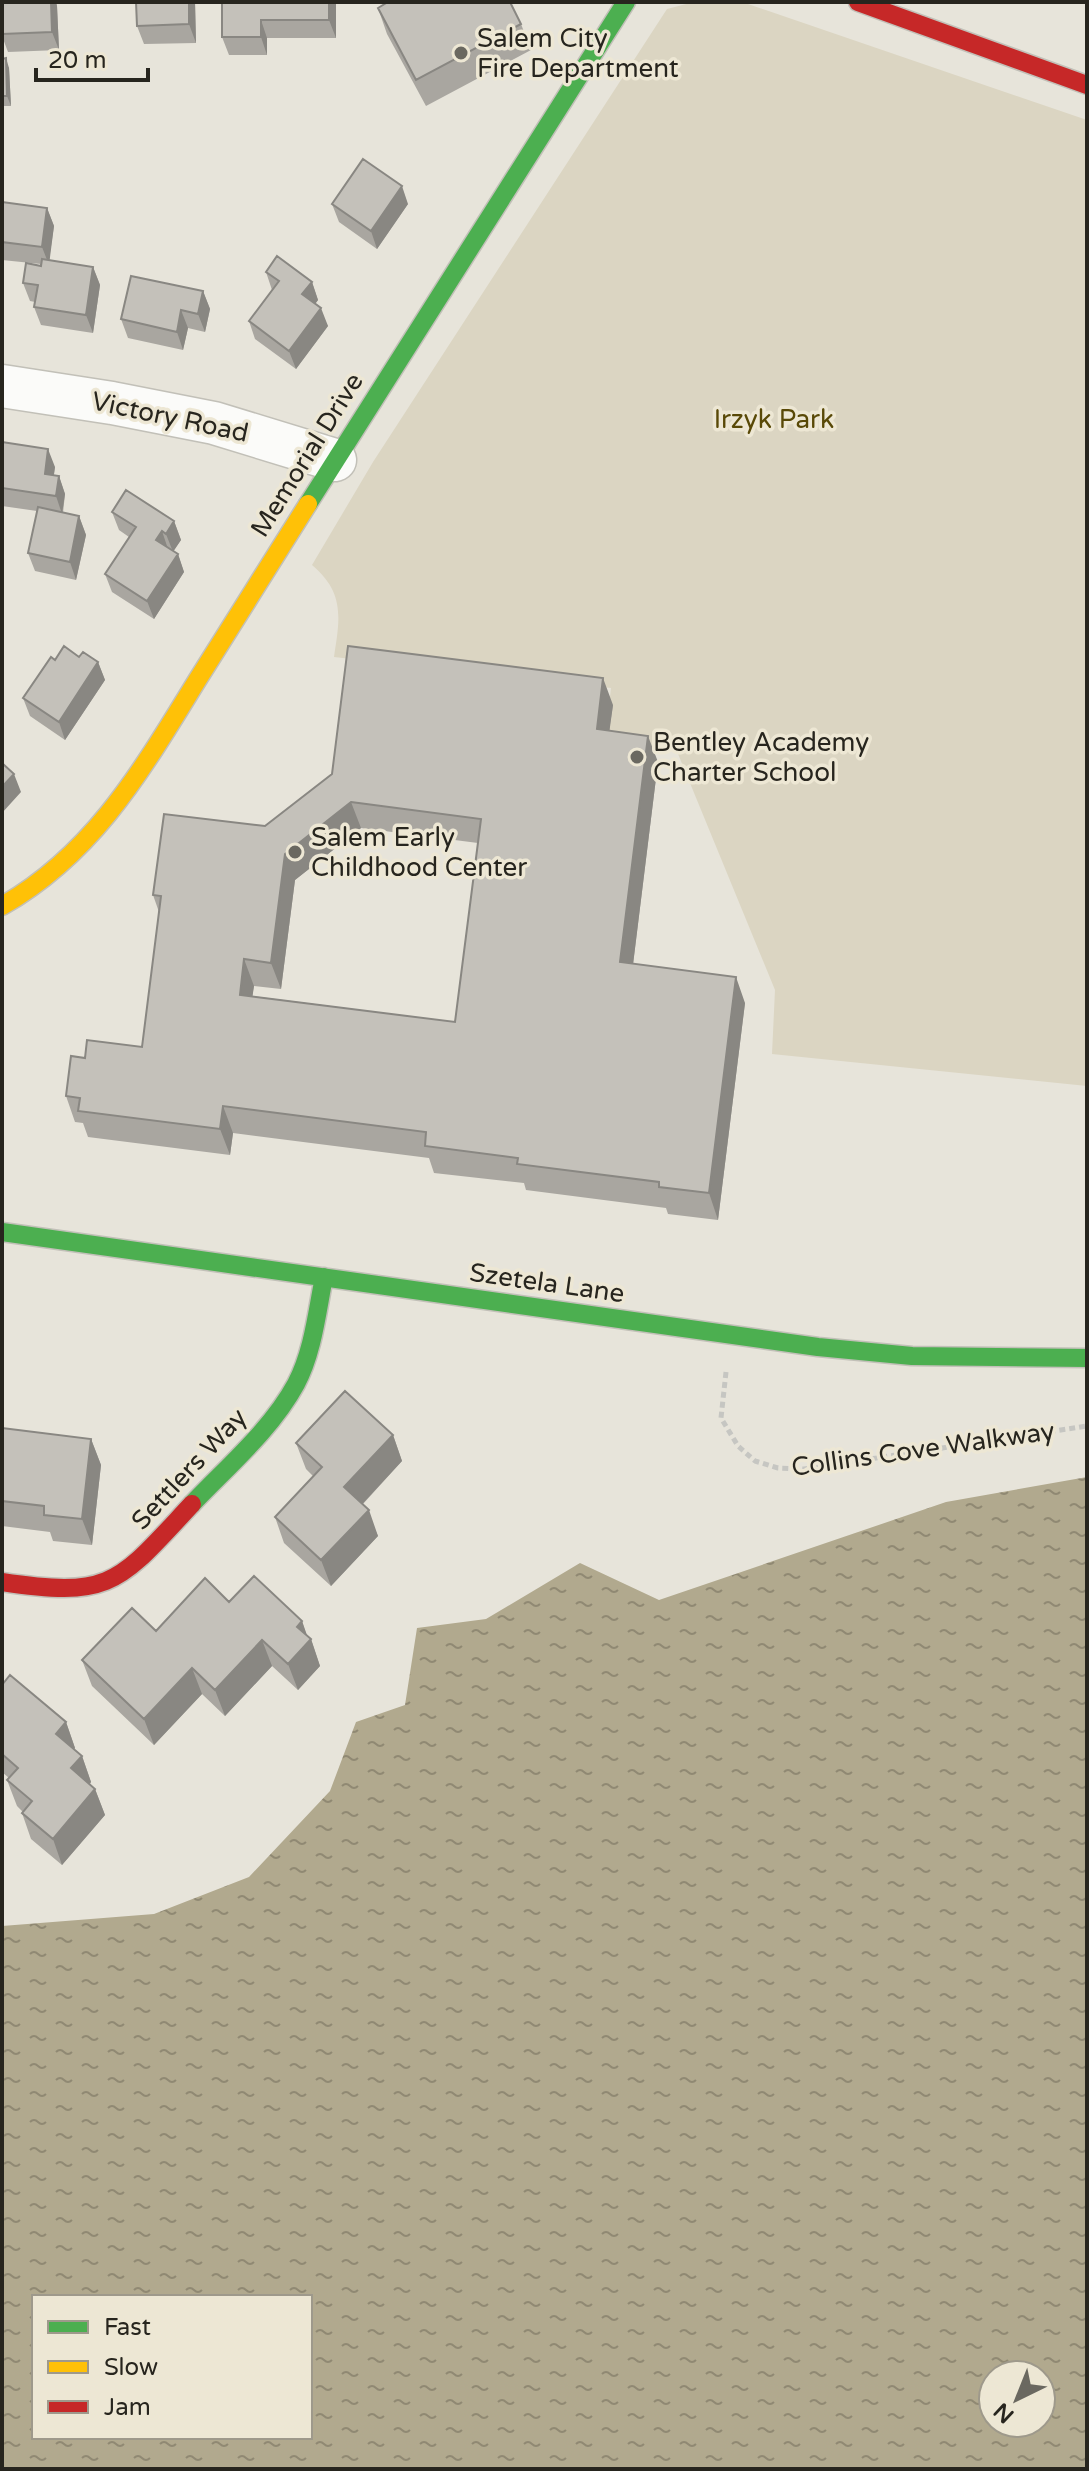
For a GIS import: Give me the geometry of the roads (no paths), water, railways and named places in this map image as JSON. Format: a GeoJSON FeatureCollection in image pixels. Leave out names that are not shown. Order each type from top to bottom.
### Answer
{"type":"FeatureCollection","features":[{"type":"Feature","properties":{"kind":"street","name":"Memorial Drive"},"geometry":{"type":"LineString","coordinates":[[2,906],[30,890],[85,843],[134,783],[626,2]]}},
{"type":"Feature","properties":{"kind":"street"},"geometry":{"type":"LineString","coordinates":[[858,2],[1087,85]]}},
{"type":"Feature","properties":{"kind":"street","name":"Victory Road"},"geometry":{"type":"LineString","coordinates":[[2,386],[214,423],[335,460]]}},
{"type":"Feature","properties":{"kind":"street","name":"Szetela Lane"},"geometry":{"type":"LineString","coordinates":[[2,1232],[730,1335],[912,1356],[1087,1358]]}},
{"type":"Feature","properties":{"kind":"street","name":"Settlers Way"},"geometry":{"type":"LineString","coordinates":[[2,1582],[53,1589],[86,1588],[114,1579],[139,1560],[277,1414],[297,1382],[310,1347],[324,1277]]}},
{"type":"Feature","properties":{"kind":"water"},"geometry":{"type":"Polygon","coordinates":[[[1087,1477],[1087,2469],[2,2469],[2,1926],[154,1914],[249,1877],[330,1791],[356,1722],[405,1705],[417,1628],[486,1619],[580,1563],[659,1600],[946,1502],[1087,1477]]]}},
{"type":"Feature","properties":{"kind":"place","name":"Salem City Fire Department"},"geometry":{"type":"Point","coordinates":[461,53]}},
{"type":"Feature","properties":{"kind":"place","name":"Bentley Academy Charter School"},"geometry":{"type":"Point","coordinates":[637,757]}},
{"type":"Feature","properties":{"kind":"place","name":"Salem Early Childhood Center"},"geometry":{"type":"Point","coordinates":[295,852]}},
{"type":"Feature","properties":{"kind":"park label","name":"Irzyk Park"},"geometry":{"type":"Point","coordinates":[774,419]}}]}
